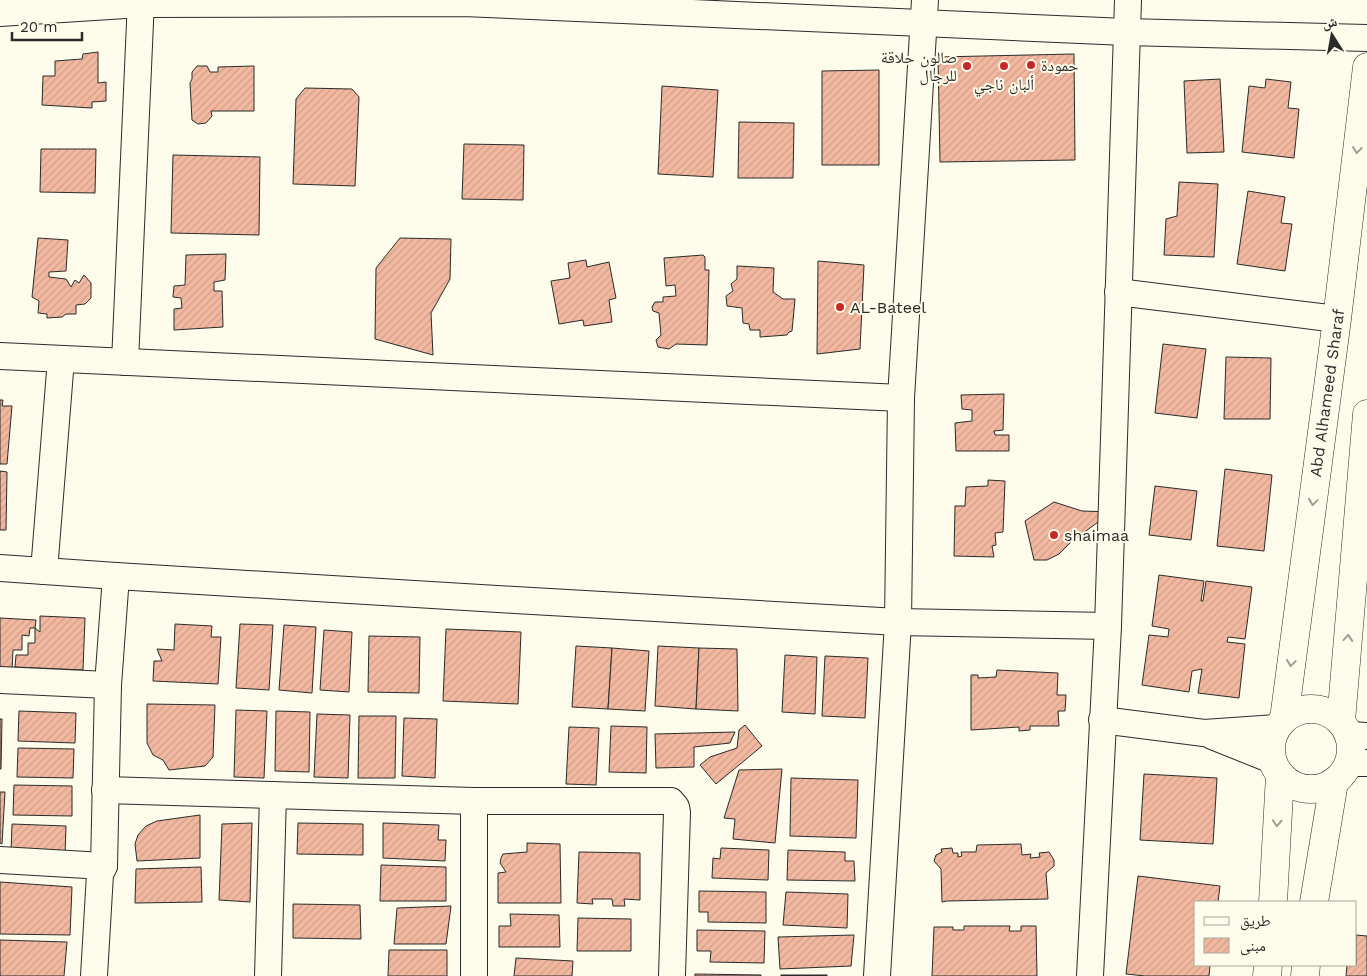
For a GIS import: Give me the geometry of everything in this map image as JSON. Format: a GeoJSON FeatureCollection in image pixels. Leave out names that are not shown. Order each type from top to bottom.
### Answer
{"type":"FeatureCollection","features":[{"type":"Feature","properties":{"kind":"main road","name":"Abd Alhameed Sharaf"},"geometry":{"type":"LineString","coordinates":[[1280,724],[1337,319],[1367,67]]}},
{"type":"Feature","properties":{"kind":"main road"},"geometry":{"type":"LineString","coordinates":[[1314,901],[1350,769],[1367,414]]}},
{"type":"Feature","properties":{"kind":"main road"},"geometry":{"type":"LineString","coordinates":[[1273,901],[1276,767],[1271,744],[1280,724],[1297,711],[1313,708],[1328,712],[1353,731]]}},
{"type":"Feature","properties":{"kind":"main road"},"geometry":{"type":"LineString","coordinates":[[1276,767],[1289,783],[1300,788],[1312,789],[1324,787],[1350,769]]}},
{"type":"Feature","properties":{"kind":"street"},"geometry":{"type":"LineString","coordinates":[[1090,976],[1108,626],[1128,0]]}},
{"type":"Feature","properties":{"kind":"street"},"geometry":{"type":"LineString","coordinates":[[0,13],[141,2],[464,2],[924,12],[1126,32],[1367,38]]}},
{"type":"Feature","properties":{"kind":"street"},"geometry":{"type":"LineString","coordinates":[[124,362],[141,2]]}},
{"type":"Feature","properties":{"kind":"street"},"geometry":{"type":"LineString","coordinates":[[877,976],[898,622],[901,398],[924,12]]}},
{"type":"Feature","properties":{"kind":"street"},"geometry":{"type":"LineString","coordinates":[[1118,292],[1337,319]]}},
{"type":"Feature","properties":{"kind":"street"},"geometry":{"type":"LineString","coordinates":[[0,356],[901,398]]}},
{"type":"Feature","properties":{"kind":"street"},"geometry":{"type":"LineString","coordinates":[[44,571],[61,359]]}},
{"type":"Feature","properties":{"kind":"street"},"geometry":{"type":"LineString","coordinates":[[0,568],[898,622],[1108,626]]}},
{"type":"Feature","properties":{"kind":"street"},"geometry":{"type":"LineString","coordinates":[[94,976],[100,874],[104,866],[108,685],[116,576]]}},
{"type":"Feature","properties":{"kind":"street"},"geometry":{"type":"LineString","coordinates":[[0,680],[108,685]]}},
{"type":"Feature","properties":{"kind":"street"},"geometry":{"type":"LineString","coordinates":[[1102,720],[1204,734],[1280,724]]}},
{"type":"Feature","properties":{"kind":"street"},"geometry":{"type":"LineString","coordinates":[[1204,734],[1276,767]]}},
{"type":"Feature","properties":{"kind":"street"},"geometry":{"type":"LineString","coordinates":[[105,790],[474,801],[671,801],[677,812],[672,976]]}},
{"type":"Feature","properties":{"kind":"street"},"geometry":{"type":"LineString","coordinates":[[268,976],[273,795]]}},
{"type":"Feature","properties":{"kind":"street"},"geometry":{"type":"LineString","coordinates":[[474,801],[474,976]]}},
{"type":"Feature","properties":{"kind":"street"},"geometry":{"type":"LineString","coordinates":[[0,860],[104,866]]}},
{"type":"Feature","properties":{"kind":"building"},"geometry":{"type":"Polygon","coordinates":[[[98,52],[98,83],[106,82],[106,101],[92,102],[92,108],[42,105],[43,76],[55,76],[55,61],[82,59],[83,54],[98,52]]]}},
{"type":"Feature","properties":{"kind":"building"},"geometry":{"type":"Polygon","coordinates":[[[1074,54],[1075,160],[940,162],[938,57],[1074,54]]]}},
{"type":"Feature","properties":{"kind":"building"},"geometry":{"type":"Polygon","coordinates":[[[197,66],[207,66],[210,72],[218,72],[218,67],[254,66],[254,111],[211,111],[212,116],[206,123],[198,124],[192,120],[190,83],[192,72],[197,66]]]}},
{"type":"Feature","properties":{"kind":"building"},"geometry":{"type":"Polygon","coordinates":[[[879,70],[879,165],[822,165],[822,71],[879,70]]]}},
{"type":"Feature","properties":{"kind":"building"},"geometry":{"type":"Polygon","coordinates":[[[1220,79],[1224,152],[1187,153],[1184,81],[1220,79]]]}},
{"type":"Feature","properties":{"kind":"building"},"geometry":{"type":"Polygon","coordinates":[[[1266,79],[1291,82],[1288,108],[1299,109],[1294,158],[1242,152],[1249,86],[1265,88],[1266,79]]]}},
{"type":"Feature","properties":{"kind":"building"},"geometry":{"type":"Polygon","coordinates":[[[662,86],[718,90],[713,177],[658,174],[662,86]]]}},
{"type":"Feature","properties":{"kind":"building"},"geometry":{"type":"Polygon","coordinates":[[[305,88],[352,89],[359,97],[355,186],[293,184],[296,99],[305,88]]]}},
{"type":"Feature","properties":{"kind":"building"},"geometry":{"type":"Polygon","coordinates":[[[739,122],[794,123],[793,178],[738,178],[739,122]]]}},
{"type":"Feature","properties":{"kind":"building"},"geometry":{"type":"Polygon","coordinates":[[[464,144],[524,145],[523,200],[462,199],[464,144]]]}},
{"type":"Feature","properties":{"kind":"building"},"geometry":{"type":"Polygon","coordinates":[[[41,149],[96,149],[95,193],[40,192],[41,149]]]}},
{"type":"Feature","properties":{"kind":"building"},"geometry":{"type":"Polygon","coordinates":[[[173,155],[260,157],[259,235],[171,233],[173,155]]]}},
{"type":"Feature","properties":{"kind":"building"},"geometry":{"type":"Polygon","coordinates":[[[1179,182],[1218,184],[1214,257],[1164,255],[1166,219],[1177,216],[1179,182]]]}},
{"type":"Feature","properties":{"kind":"building"},"geometry":{"type":"Polygon","coordinates":[[[1248,191],[1285,197],[1281,223],[1292,224],[1285,271],[1237,264],[1248,191]]]}},
{"type":"Feature","properties":{"kind":"building"},"geometry":{"type":"Polygon","coordinates":[[[38,238],[68,240],[66,271],[49,272],[49,277],[66,279],[71,287],[75,280],[79,283],[84,275],[91,283],[91,298],[85,304],[76,305],[76,314],[47,318],[47,314],[38,313],[39,301],[32,297],[38,238]]]}},
{"type":"Feature","properties":{"kind":"building"},"geometry":{"type":"Polygon","coordinates":[[[400,238],[451,239],[450,279],[431,313],[433,355],[375,339],[376,268],[400,238]]]}},
{"type":"Feature","properties":{"kind":"building"},"geometry":{"type":"Polygon","coordinates":[[[226,254],[225,280],[214,282],[214,291],[222,291],[223,327],[174,330],[174,309],[182,308],[181,298],[173,297],[174,286],[185,285],[186,255],[226,254]]]}},
{"type":"Feature","properties":{"kind":"building"},"geometry":{"type":"Polygon","coordinates":[[[703,255],[705,257],[705,270],[709,270],[707,345],[676,344],[669,349],[658,347],[656,340],[661,335],[659,313],[653,311],[652,307],[655,302],[663,302],[663,297],[676,296],[675,285],[666,286],[664,258],[703,255]]]}},
{"type":"Feature","properties":{"kind":"building"},"geometry":{"type":"Polygon","coordinates":[[[586,260],[587,267],[609,262],[616,298],[609,300],[612,322],[584,326],[583,320],[559,324],[551,281],[570,278],[568,263],[586,260]]]}},
{"type":"Feature","properties":{"kind":"building","name":"AL-Bateel"},"geometry":{"type":"Polygon","coordinates":[[[818,261],[864,265],[860,349],[817,354],[818,261]]]}},
{"type":"Feature","properties":{"kind":"building"},"geometry":{"type":"Polygon","coordinates":[[[737,266],[774,268],[773,292],[783,299],[795,299],[792,331],[787,335],[760,337],[760,330],[750,330],[749,324],[743,323],[742,308],[727,306],[726,296],[733,291],[731,284],[737,279],[737,266]]]}},
{"type":"Feature","properties":{"kind":"building"},"geometry":{"type":"Polygon","coordinates":[[[1163,344],[1206,349],[1197,418],[1155,413],[1163,344]]]}},
{"type":"Feature","properties":{"kind":"building"},"geometry":{"type":"Polygon","coordinates":[[[1226,357],[1271,358],[1270,419],[1224,419],[1226,357]]]}},
{"type":"Feature","properties":{"kind":"building"},"geometry":{"type":"Polygon","coordinates":[[[1004,394],[1003,430],[994,431],[995,435],[1009,435],[1009,451],[956,451],[955,423],[972,421],[972,410],[962,409],[961,395],[1004,394]]]}},
{"type":"Feature","properties":{"kind":"building"},"geometry":{"type":"Polygon","coordinates":[[[0,400],[3,400],[2,406],[12,406],[7,464],[0,464],[0,400]]]}},
{"type":"Feature","properties":{"kind":"building"},"geometry":{"type":"Polygon","coordinates":[[[1225,469],[1272,475],[1264,551],[1217,546],[1225,469]]]}},
{"type":"Feature","properties":{"kind":"building"},"geometry":{"type":"Polygon","coordinates":[[[0,471],[7,472],[6,530],[0,530],[0,471]]]}},
{"type":"Feature","properties":{"kind":"building"},"geometry":{"type":"Polygon","coordinates":[[[988,480],[1005,481],[1003,532],[995,533],[996,545],[992,546],[994,557],[954,556],[955,506],[965,506],[966,487],[988,486],[988,480]]]}},
{"type":"Feature","properties":{"kind":"building"},"geometry":{"type":"Polygon","coordinates":[[[1155,486],[1197,491],[1191,540],[1149,535],[1155,486]]]}},
{"type":"Feature","properties":{"kind":"building","name":"shaimaa"},"geometry":{"type":"Polygon","coordinates":[[[1054,502],[1082,511],[1112,512],[1072,541],[1059,554],[1047,560],[1034,560],[1025,521],[1054,502]]]}},
{"type":"Feature","properties":{"kind":"building"},"geometry":{"type":"Polygon","coordinates":[[[1159,575],[1204,581],[1201,601],[1203,601],[1206,581],[1252,587],[1245,639],[1228,637],[1227,642],[1245,644],[1239,698],[1198,693],[1202,669],[1192,671],[1189,692],[1142,685],[1149,635],[1168,637],[1169,629],[1152,626],[1159,575]]]}},
{"type":"Feature","properties":{"kind":"building"},"geometry":{"type":"Polygon","coordinates":[[[40,616],[85,618],[83,670],[15,667],[16,655],[28,655],[28,643],[35,643],[35,628],[40,632],[40,616]]]}},
{"type":"Feature","properties":{"kind":"building"},"geometry":{"type":"Polygon","coordinates":[[[0,618],[36,620],[35,628],[30,628],[29,636],[22,635],[22,650],[13,650],[12,671],[0,670],[0,618]]]}},
{"type":"Feature","properties":{"kind":"building"},"geometry":{"type":"Polygon","coordinates":[[[175,624],[212,626],[211,637],[221,637],[218,684],[153,681],[154,661],[162,661],[157,649],[174,650],[175,624]]]}},
{"type":"Feature","properties":{"kind":"building"},"geometry":{"type":"Polygon","coordinates":[[[240,624],[273,625],[269,690],[236,688],[240,624]]]}},
{"type":"Feature","properties":{"kind":"building"},"geometry":{"type":"Polygon","coordinates":[[[284,625],[316,627],[312,693],[279,690],[284,625]]]}},
{"type":"Feature","properties":{"kind":"building"},"geometry":{"type":"Polygon","coordinates":[[[446,629],[521,632],[518,704],[443,701],[446,629]]]}},
{"type":"Feature","properties":{"kind":"building"},"geometry":{"type":"Polygon","coordinates":[[[324,630],[352,632],[349,692],[320,690],[324,630]]]}},
{"type":"Feature","properties":{"kind":"building"},"geometry":{"type":"Polygon","coordinates":[[[369,636],[420,637],[419,693],[368,692],[369,636]]]}},
{"type":"Feature","properties":{"kind":"building"},"geometry":{"type":"Polygon","coordinates":[[[576,646],[612,648],[608,709],[572,707],[576,646]]]}},
{"type":"Feature","properties":{"kind":"building"},"geometry":{"type":"Polygon","coordinates":[[[658,646],[699,648],[696,709],[655,706],[658,646]]]}},
{"type":"Feature","properties":{"kind":"building"},"geometry":{"type":"Polygon","coordinates":[[[612,648],[649,651],[645,711],[608,709],[612,648]]]}},
{"type":"Feature","properties":{"kind":"building"},"geometry":{"type":"Polygon","coordinates":[[[699,648],[737,649],[738,711],[696,709],[699,648]]]}},
{"type":"Feature","properties":{"kind":"building"},"geometry":{"type":"Polygon","coordinates":[[[785,655],[817,657],[815,714],[782,712],[785,655]]]}},
{"type":"Feature","properties":{"kind":"building"},"geometry":{"type":"Polygon","coordinates":[[[825,656],[868,658],[865,718],[822,716],[825,656]]]}},
{"type":"Feature","properties":{"kind":"building"},"geometry":{"type":"Polygon","coordinates":[[[997,670],[1058,673],[1057,695],[1066,695],[1065,711],[1058,711],[1059,726],[1030,726],[1030,730],[1019,731],[1019,727],[971,730],[971,675],[978,675],[978,678],[996,677],[997,670]]]}},
{"type":"Feature","properties":{"kind":"building"},"geometry":{"type":"Polygon","coordinates":[[[147,704],[215,705],[213,757],[205,766],[169,770],[163,760],[153,755],[147,743],[147,704]]]}},
{"type":"Feature","properties":{"kind":"building"},"geometry":{"type":"Polygon","coordinates":[[[236,710],[267,711],[264,778],[234,777],[236,710]]]}},
{"type":"Feature","properties":{"kind":"building"},"geometry":{"type":"Polygon","coordinates":[[[19,711],[76,713],[75,743],[18,741],[19,711]]]}},
{"type":"Feature","properties":{"kind":"building"},"geometry":{"type":"Polygon","coordinates":[[[276,711],[310,712],[309,772],[275,771],[276,711]]]}},
{"type":"Feature","properties":{"kind":"building"},"geometry":{"type":"Polygon","coordinates":[[[317,714],[350,715],[348,778],[314,777],[317,714]]]}},
{"type":"Feature","properties":{"kind":"building"},"geometry":{"type":"Polygon","coordinates":[[[359,716],[396,716],[395,778],[358,778],[359,716]]]}},
{"type":"Feature","properties":{"kind":"building"},"geometry":{"type":"Polygon","coordinates":[[[404,718],[437,719],[435,778],[402,776],[404,718]]]}},
{"type":"Feature","properties":{"kind":"building"},"geometry":{"type":"Polygon","coordinates":[[[0,719],[2,719],[1,769],[0,769],[0,719]]]}},
{"type":"Feature","properties":{"kind":"building"},"geometry":{"type":"Polygon","coordinates":[[[745,725],[762,746],[716,784],[700,765],[710,757],[737,748],[739,730],[745,725]]]}},
{"type":"Feature","properties":{"kind":"building"},"geometry":{"type":"Polygon","coordinates":[[[611,726],[647,727],[646,773],[609,772],[611,726]]]}},
{"type":"Feature","properties":{"kind":"building"},"geometry":{"type":"Polygon","coordinates":[[[569,727],[599,728],[596,785],[566,784],[569,727]]]}},
{"type":"Feature","properties":{"kind":"building"},"geometry":{"type":"Polygon","coordinates":[[[735,732],[730,743],[694,747],[694,767],[656,768],[655,734],[735,732]]]}},
{"type":"Feature","properties":{"kind":"building"},"geometry":{"type":"Polygon","coordinates":[[[18,748],[74,749],[73,778],[17,777],[18,748]]]}},
{"type":"Feature","properties":{"kind":"building"},"geometry":{"type":"Polygon","coordinates":[[[782,769],[775,843],[733,839],[735,819],[724,818],[739,770],[782,769]]]}},
{"type":"Feature","properties":{"kind":"building"},"geometry":{"type":"Polygon","coordinates":[[[1144,774],[1217,778],[1213,844],[1140,840],[1144,774]]]}},
{"type":"Feature","properties":{"kind":"building"},"geometry":{"type":"Polygon","coordinates":[[[791,778],[858,780],[856,838],[790,836],[791,778]]]}},
{"type":"Feature","properties":{"kind":"building"},"geometry":{"type":"Polygon","coordinates":[[[14,785],[72,786],[72,816],[13,815],[14,785]]]}},
{"type":"Feature","properties":{"kind":"building"},"geometry":{"type":"Polygon","coordinates":[[[0,792],[5,792],[2,844],[0,843],[0,792]]]}},
{"type":"Feature","properties":{"kind":"building"},"geometry":{"type":"Polygon","coordinates":[[[200,815],[200,858],[137,861],[135,844],[138,835],[146,826],[157,821],[200,815]]]}},
{"type":"Feature","properties":{"kind":"building"},"geometry":{"type":"Polygon","coordinates":[[[252,823],[250,902],[219,900],[222,824],[252,823]]]}},
{"type":"Feature","properties":{"kind":"building"},"geometry":{"type":"Polygon","coordinates":[[[298,823],[363,824],[363,855],[297,854],[298,823]]]}},
{"type":"Feature","properties":{"kind":"building"},"geometry":{"type":"Polygon","coordinates":[[[383,823],[439,825],[438,840],[446,840],[445,861],[383,858],[383,823]]]}},
{"type":"Feature","properties":{"kind":"building"},"geometry":{"type":"Polygon","coordinates":[[[12,824],[66,826],[65,855],[11,853],[12,824]]]}},
{"type":"Feature","properties":{"kind":"building"},"geometry":{"type":"Polygon","coordinates":[[[527,843],[560,844],[561,903],[498,903],[498,873],[506,872],[500,863],[501,858],[503,854],[527,852],[527,843]]]}},
{"type":"Feature","properties":{"kind":"building"},"geometry":{"type":"Polygon","coordinates":[[[1021,844],[1022,855],[1031,854],[1030,858],[1040,857],[1039,853],[1049,852],[1054,860],[1054,866],[1046,873],[1048,899],[942,902],[941,869],[934,861],[936,855],[942,852],[941,849],[952,848],[953,853],[958,853],[958,857],[962,856],[961,852],[976,852],[977,845],[1021,844]]]}},
{"type":"Feature","properties":{"kind":"building"},"geometry":{"type":"Polygon","coordinates":[[[721,848],[769,850],[768,880],[712,878],[713,858],[720,859],[721,848]]]}},
{"type":"Feature","properties":{"kind":"building"},"geometry":{"type":"Polygon","coordinates":[[[788,850],[845,852],[845,861],[854,861],[855,881],[787,880],[788,850]]]}},
{"type":"Feature","properties":{"kind":"building"},"geometry":{"type":"Polygon","coordinates":[[[579,852],[640,853],[640,900],[624,899],[625,906],[613,906],[612,899],[592,899],[593,904],[577,903],[579,852]]]}},
{"type":"Feature","properties":{"kind":"building"},"geometry":{"type":"Polygon","coordinates":[[[381,865],[446,867],[446,901],[380,901],[381,865]]]}},
{"type":"Feature","properties":{"kind":"building"},"geometry":{"type":"Polygon","coordinates":[[[201,867],[202,902],[135,903],[136,869],[201,867]]]}},
{"type":"Feature","properties":{"kind":"building"},"geometry":{"type":"Polygon","coordinates":[[[1138,876],[1220,886],[1218,901],[1194,901],[1194,966],[1210,966],[1209,976],[1145,976],[1126,974],[1138,876]]]}},
{"type":"Feature","properties":{"kind":"building"},"geometry":{"type":"Polygon","coordinates":[[[0,882],[72,887],[70,935],[0,934],[0,882]]]}},
{"type":"Feature","properties":{"kind":"building"},"geometry":{"type":"Polygon","coordinates":[[[699,891],[766,892],[766,923],[708,922],[708,912],[699,912],[699,891]]]}},
{"type":"Feature","properties":{"kind":"building"},"geometry":{"type":"Polygon","coordinates":[[[786,892],[848,894],[847,928],[783,925],[786,892]]]}},
{"type":"Feature","properties":{"kind":"building"},"geometry":{"type":"Polygon","coordinates":[[[293,904],[360,905],[361,939],[293,938],[293,904]]]}},
{"type":"Feature","properties":{"kind":"building"},"geometry":{"type":"Polygon","coordinates":[[[451,906],[446,944],[394,944],[397,908],[451,906]]]}},
{"type":"Feature","properties":{"kind":"building"},"geometry":{"type":"Polygon","coordinates":[[[510,914],[559,915],[560,947],[499,947],[499,926],[511,926],[510,914]]]}},
{"type":"Feature","properties":{"kind":"building"},"geometry":{"type":"Polygon","coordinates":[[[578,918],[631,919],[631,951],[577,951],[578,918]]]}},
{"type":"Feature","properties":{"kind":"building"},"geometry":{"type":"Polygon","coordinates":[[[964,926],[1010,926],[1009,931],[1021,931],[1021,926],[1036,926],[1037,976],[932,976],[934,927],[953,927],[953,930],[964,930],[964,926]]]}},
{"type":"Feature","properties":{"kind":"building"},"geometry":{"type":"Polygon","coordinates":[[[697,930],[765,931],[764,963],[710,962],[711,951],[697,951],[697,930]]]}},
{"type":"Feature","properties":{"kind":"building"},"geometry":{"type":"Polygon","coordinates":[[[854,935],[851,966],[780,969],[778,937],[854,935]]]}},
{"type":"Feature","properties":{"kind":"building"},"geometry":{"type":"Polygon","coordinates":[[[1357,935],[1367,936],[1367,976],[1346,976],[1347,966],[1357,966],[1357,935]]]}},
{"type":"Feature","properties":{"kind":"building"},"geometry":{"type":"Polygon","coordinates":[[[0,940],[67,942],[64,976],[0,976],[0,940]]]}},
{"type":"Feature","properties":{"kind":"building"},"geometry":{"type":"Polygon","coordinates":[[[389,950],[447,950],[447,976],[388,976],[389,950]]]}},
{"type":"Feature","properties":{"kind":"building"},"geometry":{"type":"Polygon","coordinates":[[[516,958],[573,961],[572,976],[514,976],[516,958]]]}},
{"type":"Feature","properties":{"kind":"building"},"geometry":{"type":"Polygon","coordinates":[[[695,974],[761,975],[761,976],[695,976],[695,974]]]}},
{"type":"Feature","properties":{"kind":"building"},"geometry":{"type":"Polygon","coordinates":[[[827,975],[827,976],[781,976],[827,975]]]}},
{"type":"Feature","properties":{"kind":"place","name":"حمودة"},"geometry":{"type":"Point","coordinates":[1031,65]}},
{"type":"Feature","properties":{"kind":"place","name":"صالون حلاقة للرجال"},"geometry":{"type":"Point","coordinates":[967,66]}},
{"type":"Feature","properties":{"kind":"place","name":"ألبان ناجي"},"geometry":{"type":"Point","coordinates":[1004,66]}},
{"type":"Feature","properties":{"kind":"place","name":"AL-Bateel"},"geometry":{"type":"Point","coordinates":[840,307]}},
{"type":"Feature","properties":{"kind":"place","name":"shaimaa"},"geometry":{"type":"Point","coordinates":[1054,535]}}]}
